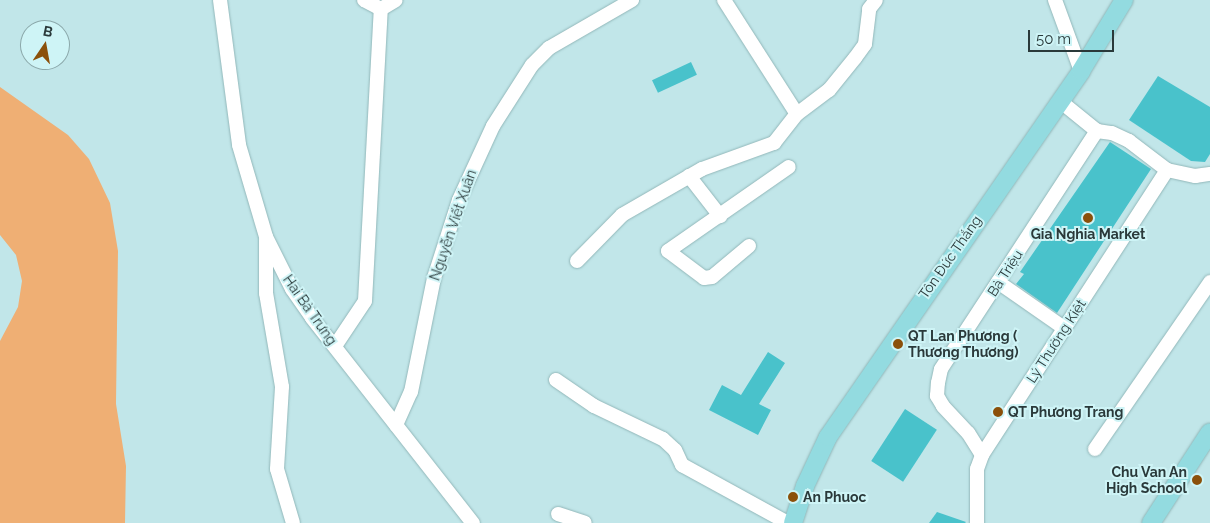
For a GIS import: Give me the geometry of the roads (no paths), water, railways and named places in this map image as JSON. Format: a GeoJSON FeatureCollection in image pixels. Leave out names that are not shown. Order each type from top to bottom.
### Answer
{"type":"FeatureCollection","features":[{"type":"Feature","properties":{"kind":"main road","name":"Tôn Đức Thắng"},"geometry":{"type":"LineString","coordinates":[[793,523],[805,486],[828,437],[1081,71],[1124,0]]}},
{"type":"Feature","properties":{"kind":"main road"},"geometry":{"type":"LineString","coordinates":[[1151,523],[1210,432]]}},
{"type":"Feature","properties":{"kind":"street","name":"Hai Bà Trưng"},"geometry":{"type":"LineString","coordinates":[[220,0],[239,145],[266,237],[292,290],[473,523]]}},
{"type":"Feature","properties":{"kind":"street"},"geometry":{"type":"LineString","coordinates":[[364,0],[381,8]]}},
{"type":"Feature","properties":{"kind":"street"},"geometry":{"type":"LineString","coordinates":[[381,8],[396,0]]}},
{"type":"Feature","properties":{"kind":"street","name":"Nguyễn Viết Xuân"},"geometry":{"type":"LineString","coordinates":[[396,425],[411,392],[434,278],[456,208],[493,126],[532,65],[549,48],[632,0]]}},
{"type":"Feature","properties":{"kind":"street"},"geometry":{"type":"LineString","coordinates":[[724,0],[798,114]]}},
{"type":"Feature","properties":{"kind":"street"},"geometry":{"type":"LineString","coordinates":[[578,261],[622,215],[689,176],[774,143],[798,114],[829,90],[865,44],[869,9],[876,0]]}},
{"type":"Feature","properties":{"kind":"street"},"geometry":{"type":"LineString","coordinates":[[1055,0],[1081,71]]}},
{"type":"Feature","properties":{"kind":"street"},"geometry":{"type":"LineString","coordinates":[[334,346],[365,301],[381,8]]}},
{"type":"Feature","properties":{"kind":"street"},"geometry":{"type":"LineString","coordinates":[[1060,101],[1097,131],[1112,133],[1129,141],[1167,170],[1194,176],[1210,174]]}},
{"type":"Feature","properties":{"kind":"street","name":"Bà Triệu"},"geometry":{"type":"LineString","coordinates":[[982,455],[968,433],[943,406],[937,396],[941,369],[1097,131]]}},
{"type":"Feature","properties":{"kind":"street"},"geometry":{"type":"LineString","coordinates":[[749,246],[712,277],[704,278],[668,251],[789,167]]}},
{"type":"Feature","properties":{"kind":"street","name":"Lý Thường Kiệt"},"geometry":{"type":"LineString","coordinates":[[977,523],[977,469],[982,455],[1167,170]]}},
{"type":"Feature","properties":{"kind":"street"},"geometry":{"type":"LineString","coordinates":[[689,176],[720,216]]}},
{"type":"Feature","properties":{"kind":"street"},"geometry":{"type":"LineString","coordinates":[[266,237],[266,293],[282,387],[277,469],[293,523]]}},
{"type":"Feature","properties":{"kind":"street"},"geometry":{"type":"LineString","coordinates":[[998,282],[1064,328]]}},
{"type":"Feature","properties":{"kind":"street"},"geometry":{"type":"LineString","coordinates":[[1095,449],[1210,282]]}},
{"type":"Feature","properties":{"kind":"street"},"geometry":{"type":"LineString","coordinates":[[556,380],[594,406],[663,439],[675,450],[682,465],[788,523]]}},
{"type":"Feature","properties":{"kind":"street"},"geometry":{"type":"LineString","coordinates":[[558,514],[586,523]]}},
{"type":"Feature","properties":{"kind":"place","name":"Gia Nghia Market"},"geometry":{"type":"Point","coordinates":[1088,218]}},
{"type":"Feature","properties":{"kind":"place","name":"QT Lan Phương ( Thương Thương)"},"geometry":{"type":"Point","coordinates":[898,344]}},
{"type":"Feature","properties":{"kind":"place","name":"QT Phương Trang"},"geometry":{"type":"Point","coordinates":[998,412]}},
{"type":"Feature","properties":{"kind":"place","name":"Chu Van An High School"},"geometry":{"type":"Point","coordinates":[1197,480]}},
{"type":"Feature","properties":{"kind":"place","name":"An Phuoc"},"geometry":{"type":"Point","coordinates":[793,497]}}]}
